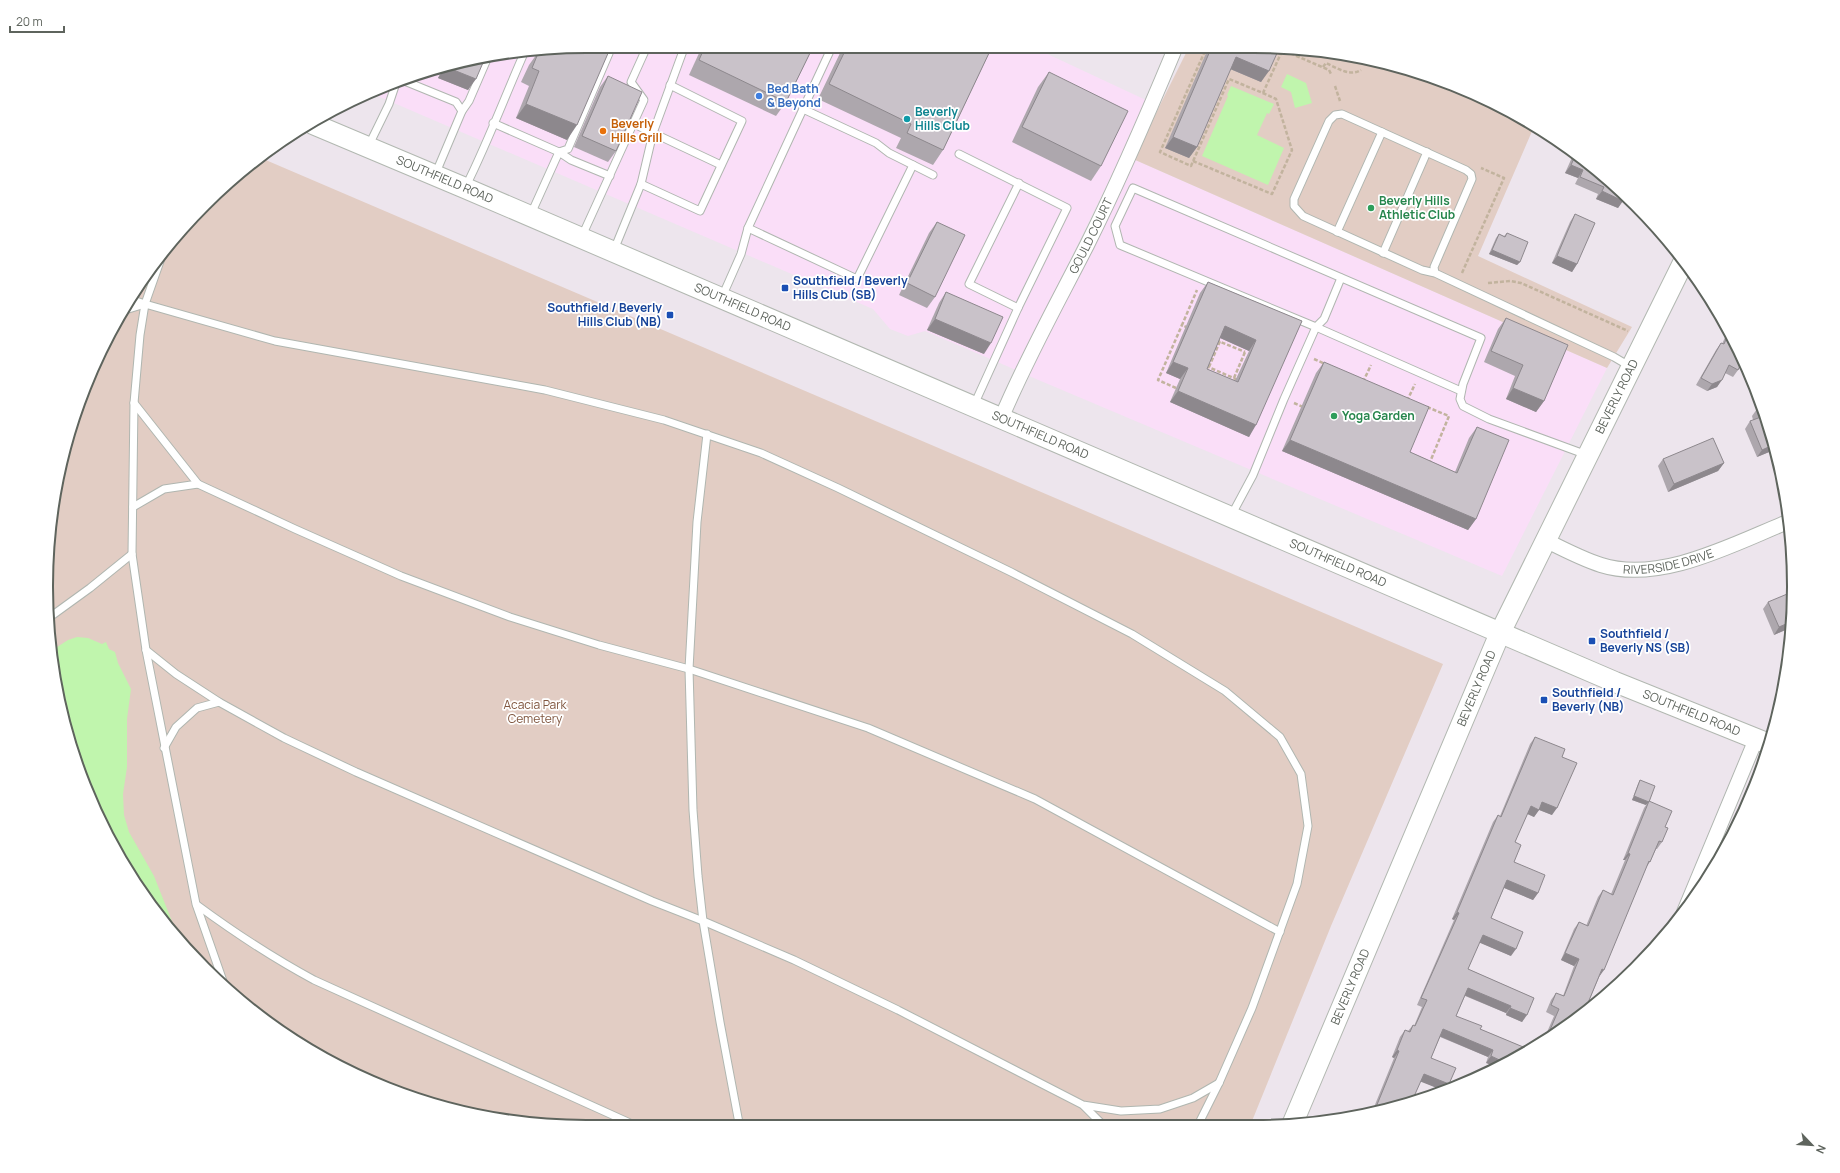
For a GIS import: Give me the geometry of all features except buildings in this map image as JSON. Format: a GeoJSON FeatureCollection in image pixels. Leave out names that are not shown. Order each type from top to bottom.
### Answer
{"type":"FeatureCollection","features":[{"type":"Feature","properties":{"kind":"main road","name":"SOUTHFIELD ROAD"},"geometry":{"type":"LineString","coordinates":[[317,126],[1500,633],[1615,682],[1763,742]]}},
{"type":"Feature","properties":{"kind":"main road","name":"BEVERLY ROAD"},"geometry":{"type":"LineString","coordinates":[[1296,1118],[1500,633],[1681,267]]}},
{"type":"Feature","properties":{"kind":"street","name":"GOULD COURT"},"geometry":{"type":"LineString","coordinates":[[1001,418],[1020,374],[1088,242],[1154,102],[1173,53]]}},
{"type":"Feature","properties":{"kind":"street","name":"RIVERSIDE DRIVE"},"geometry":{"type":"LineString","coordinates":[[1546,540],[1602,565],[1647,569],[1670,567],[1704,556],[1783,524]]}},
{"type":"Feature","properties":{"kind":"street"},"geometry":{"type":"LineString","coordinates":[[1699,880],[1763,742]]}},
{"type":"Feature","properties":{"kind":"lane"},"geometry":{"type":"LineString","coordinates":[[530,216],[559,152],[568,149],[609,53]]}},
{"type":"Feature","properties":{"kind":"lane"},"geometry":{"type":"LineString","coordinates":[[581,238],[644,100],[631,82],[644,53]]}},
{"type":"Feature","properties":{"kind":"lane"},"geometry":{"type":"LineString","coordinates":[[613,252],[641,184],[653,133],[682,53]]}},
{"type":"Feature","properties":{"kind":"lane"},"geometry":{"type":"LineString","coordinates":[[721,299],[741,254],[748,228],[829,53]]}},
{"type":"Feature","properties":{"kind":"lane"},"geometry":{"type":"LineString","coordinates":[[465,188],[486,146],[493,122],[521,58]]}},
{"type":"Feature","properties":{"kind":"lane"},"geometry":{"type":"LineString","coordinates":[[435,175],[462,111],[469,101],[486,62]]}},
{"type":"Feature","properties":{"kind":"lane"},"geometry":{"type":"LineString","coordinates":[[410,83],[456,102],[462,111]]}},
{"type":"Feature","properties":{"kind":"lane"},"geometry":{"type":"LineString","coordinates":[[641,184],[700,211],[742,121],[670,85]]}},
{"type":"Feature","properties":{"kind":"lane"},"geometry":{"type":"LineString","coordinates":[[368,147],[394,89]]}},
{"type":"Feature","properties":{"kind":"lane"},"geometry":{"type":"LineString","coordinates":[[802,109],[876,143],[889,153],[933,175]]}},
{"type":"Feature","properties":{"kind":"lane"},"geometry":{"type":"LineString","coordinates":[[1435,273],[1434,267],[1472,179],[1471,174],[1466,170],[1342,114],[1335,115],[1329,120],[1294,199],[1294,206],[1302,216],[1422,270],[1435,273],[1614,357],[1631,367]]}},
{"type":"Feature","properties":{"kind":"lane"},"geometry":{"type":"LineString","coordinates":[[493,122],[559,152],[571,160],[610,176]]}},
{"type":"Feature","properties":{"kind":"lane"},"geometry":{"type":"LineString","coordinates":[[634,124],[721,165]]}},
{"type":"Feature","properties":{"kind":"lane"},"geometry":{"type":"LineString","coordinates":[[1336,232],[1382,132]]}},
{"type":"Feature","properties":{"kind":"lane"},"geometry":{"type":"LineString","coordinates":[[1383,253],[1426,152]]}},
{"type":"Feature","properties":{"kind":"lane"},"geometry":{"type":"LineString","coordinates":[[959,154],[1067,208],[1018,308],[973,407]]}},
{"type":"Feature","properties":{"kind":"lane"},"geometry":{"type":"LineString","coordinates":[[748,228],[857,279],[913,165]]}},
{"type":"Feature","properties":{"kind":"lane"},"geometry":{"type":"LineString","coordinates":[[1018,308],[969,284],[1019,183]]}},
{"type":"Feature","properties":{"kind":"lane"},"geometry":{"type":"LineString","coordinates":[[1461,392],[1316,326],[1120,245],[1115,226],[1133,188],[1481,338],[1463,384],[1460,399],[1464,406],[1482,416],[1587,455]]}},
{"type":"Feature","properties":{"kind":"lane"},"geometry":{"type":"LineString","coordinates":[[157,271],[145,304],[140,336],[134,403],[132,554],[146,650],[164,748],[196,904],[221,975]]}},
{"type":"Feature","properties":{"kind":"lane"},"geometry":{"type":"LineString","coordinates":[[1230,517],[1253,475],[1316,326],[1324,319],[1341,278]]}},
{"type":"Feature","properties":{"kind":"lane"},"geometry":{"type":"LineString","coordinates":[[136,301],[275,341],[545,390],[664,420],[761,453],[838,488],[1011,572],[1132,634],[1225,691],[1280,737],[1301,774],[1308,826],[1297,884],[1280,932],[1252,1008],[1219,1083],[1200,1120]]}},
{"type":"Feature","properties":{"kind":"lane"},"geometry":{"type":"LineString","coordinates":[[132,308],[145,304]]}},
{"type":"Feature","properties":{"kind":"lane"},"geometry":{"type":"LineString","coordinates":[[134,403],[198,484],[295,529],[401,576],[502,614],[600,645],[688,669],[868,728],[1035,799],[1280,932]]}},
{"type":"Feature","properties":{"kind":"lane"},"geometry":{"type":"LineString","coordinates":[[706,434],[698,522],[688,669],[693,810],[703,920],[738,1120]]}},
{"type":"Feature","properties":{"kind":"lane"},"geometry":{"type":"LineString","coordinates":[[133,506],[164,489],[198,484]]}},
{"type":"Feature","properties":{"kind":"lane"},"geometry":{"type":"LineString","coordinates":[[54,614],[132,554]]}},
{"type":"Feature","properties":{"kind":"lane"},"geometry":{"type":"LineString","coordinates":[[146,650],[176,674],[218,702],[284,738],[356,772],[652,901],[703,920],[860,991],[1083,1105],[1098,1120]]}},
{"type":"Feature","properties":{"kind":"lane"},"geometry":{"type":"LineString","coordinates":[[164,748],[176,727],[197,708],[218,702]]}},
{"type":"Feature","properties":{"kind":"lane"},"geometry":{"type":"LineString","coordinates":[[196,904],[233,932],[274,958],[314,980],[623,1120]]}},
{"type":"Feature","properties":{"kind":"lane"},"geometry":{"type":"LineString","coordinates":[[1083,1105],[1120,1110],[1160,1109],[1193,1098],[1219,1083]]}},
{"type":"Feature","properties":{"kind":"path"},"geometry":{"type":"LineString","coordinates":[[1193,161],[1272,194],[1292,150],[1276,99],[1229,78],[1193,161],[1191,166],[1160,152],[1204,53]]}},
{"type":"Feature","properties":{"kind":"path"},"geometry":{"type":"LineString","coordinates":[[1263,93],[1281,54]]}},
{"type":"Feature","properties":{"kind":"path"},"geometry":{"type":"LineString","coordinates":[[1294,55],[1329,70],[1331,74]]}},
{"type":"Feature","properties":{"kind":"path"},"geometry":{"type":"LineString","coordinates":[[1323,67],[1326,63],[1348,73],[1355,74],[1361,70]]}},
{"type":"Feature","properties":{"kind":"path"},"geometry":{"type":"LineString","coordinates":[[1335,86],[1341,105]]}},
{"type":"Feature","properties":{"kind":"path"},"geometry":{"type":"LineString","coordinates":[[1466,277],[1461,274],[1504,178],[1476,165]]}},
{"type":"Feature","properties":{"kind":"path"},"geometry":{"type":"LineString","coordinates":[[1176,388],[1158,380],[1202,279]]}},
{"type":"Feature","properties":{"kind":"path"},"geometry":{"type":"LineString","coordinates":[[1482,282],[1494,284],[1510,281],[1521,283],[1630,332]]}},
{"type":"Feature","properties":{"kind":"path"},"geometry":{"type":"LineString","coordinates":[[1182,325],[1195,330]]}},
{"type":"Feature","properties":{"kind":"path"},"geometry":{"type":"LineString","coordinates":[[1214,339],[1245,352]]}},
{"type":"Feature","properties":{"kind":"path"},"geometry":{"type":"LineString","coordinates":[[1220,341],[1207,366],[1241,381]]}},
{"type":"Feature","properties":{"kind":"path"},"geometry":{"type":"LineString","coordinates":[[1232,384],[1248,345]]}},
{"type":"Feature","properties":{"kind":"path"},"geometry":{"type":"LineString","coordinates":[[1362,386],[1375,353]]}},
{"type":"Feature","properties":{"kind":"path"},"geometry":{"type":"LineString","coordinates":[[1304,355],[1330,366]]}},
{"type":"Feature","properties":{"kind":"path"},"geometry":{"type":"LineString","coordinates":[[1404,404],[1409,400],[1420,373]]}},
{"type":"Feature","properties":{"kind":"path"},"geometry":{"type":"LineString","coordinates":[[1358,378],[1371,383]]}},
{"type":"Feature","properties":{"kind":"path"},"geometry":{"type":"LineString","coordinates":[[1402,397],[1409,400]]}},
{"type":"Feature","properties":{"kind":"path"},"geometry":{"type":"LineString","coordinates":[[1284,399],[1310,410]]}},
{"type":"Feature","properties":{"kind":"path"},"geometry":{"type":"LineString","coordinates":[[1422,405],[1449,416],[1430,462]]}},
{"type":"Feature","properties":{"kind":"path"},"geometry":{"type":"LineString","coordinates":[[1425,460],[1434,464]]}},
{"type":"Feature","properties":{"kind":"shaded area"},"geometry":{"type":"Polygon","coordinates":[[[1045,53],[1148,101],[1016,370],[925,331],[908,336],[890,329],[873,309],[378,96],[415,81],[448,71],[482,63],[552,54],[1045,53]]]}},
{"type":"Feature","properties":{"kind":"shaded area"},"geometry":{"type":"Polygon","coordinates":[[[1287,74],[1306,83],[1312,103],[1295,108],[1291,92],[1281,87],[1287,74]]]}},
{"type":"Feature","properties":{"kind":"shaded area"},"geometry":{"type":"Polygon","coordinates":[[[1231,86],[1274,104],[1269,114],[1267,113],[1257,135],[1284,148],[1268,185],[1202,156],[1231,86]]]}},
{"type":"Feature","properties":{"kind":"shaded area"},"geometry":{"type":"Polygon","coordinates":[[[1133,159],[1607,368],[1502,576],[1029,376],[1133,159]]]}},
{"type":"Feature","properties":{"kind":"shaded area"},"geometry":{"type":"Polygon","coordinates":[[[77,637],[88,638],[102,644],[106,642],[109,649],[115,652],[118,663],[131,689],[127,719],[127,767],[123,794],[124,815],[129,832],[154,876],[173,923],[143,883],[124,853],[108,822],[81,758],[63,691],[57,647],[68,640],[77,637]]]}},
{"type":"Feature","properties":{"kind":"green space","name":"Beverly Hills Athletic Club"},"geometry":{"type":"Polygon","coordinates":[[[1186,53],[1288,54],[1323,58],[1358,63],[1425,81],[1489,108],[1532,132],[1478,256],[1632,327],[1607,368],[1133,159],[1186,53]]]}},
{"type":"Feature","properties":{"kind":"green space","name":"Acacia Park Cemetery"},"geometry":{"type":"Polygon","coordinates":[[[266,160],[1443,664],[1331,926],[1252,1120],[552,1119],[482,1110],[448,1102],[415,1092],[351,1065],[320,1049],[262,1010],[209,964],[185,938],[163,911],[124,853],[108,822],[81,758],[63,691],[58,656],[54,621],[54,552],[63,482],[71,448],[81,415],[108,351],[124,320],[143,290],[185,235],[209,209],[235,185],[266,160]]]}},
{"type":"Feature","properties":{"kind":"place","name":"Bed Bath & Beyond"},"geometry":{"type":"Point","coordinates":[759,96]}},
{"type":"Feature","properties":{"kind":"place","name":"Beverly Hills Club"},"geometry":{"type":"Point","coordinates":[907,119]}},
{"type":"Feature","properties":{"kind":"place","name":"Beverly Hills Grill"},"geometry":{"type":"Point","coordinates":[603,131]}},
{"type":"Feature","properties":{"kind":"place","name":"Beverly Hills Athletic Club"},"geometry":{"type":"Point","coordinates":[1371,208]}},
{"type":"Feature","properties":{"kind":"place","name":"Southfield / Beverly Hills Club (SB)"},"geometry":{"type":"Point","coordinates":[785,288]}},
{"type":"Feature","properties":{"kind":"place","name":"Southfield / Beverly Hills Club (NB)"},"geometry":{"type":"Point","coordinates":[670,315]}},
{"type":"Feature","properties":{"kind":"place","name":"Yoga Garden"},"geometry":{"type":"Point","coordinates":[1334,416]}},
{"type":"Feature","properties":{"kind":"place","name":"Southfield / Beverly NS (SB)"},"geometry":{"type":"Point","coordinates":[1592,641]}},
{"type":"Feature","properties":{"kind":"place","name":"Southfield / Beverly (NB)"},"geometry":{"type":"Point","coordinates":[1544,700]}}]}
